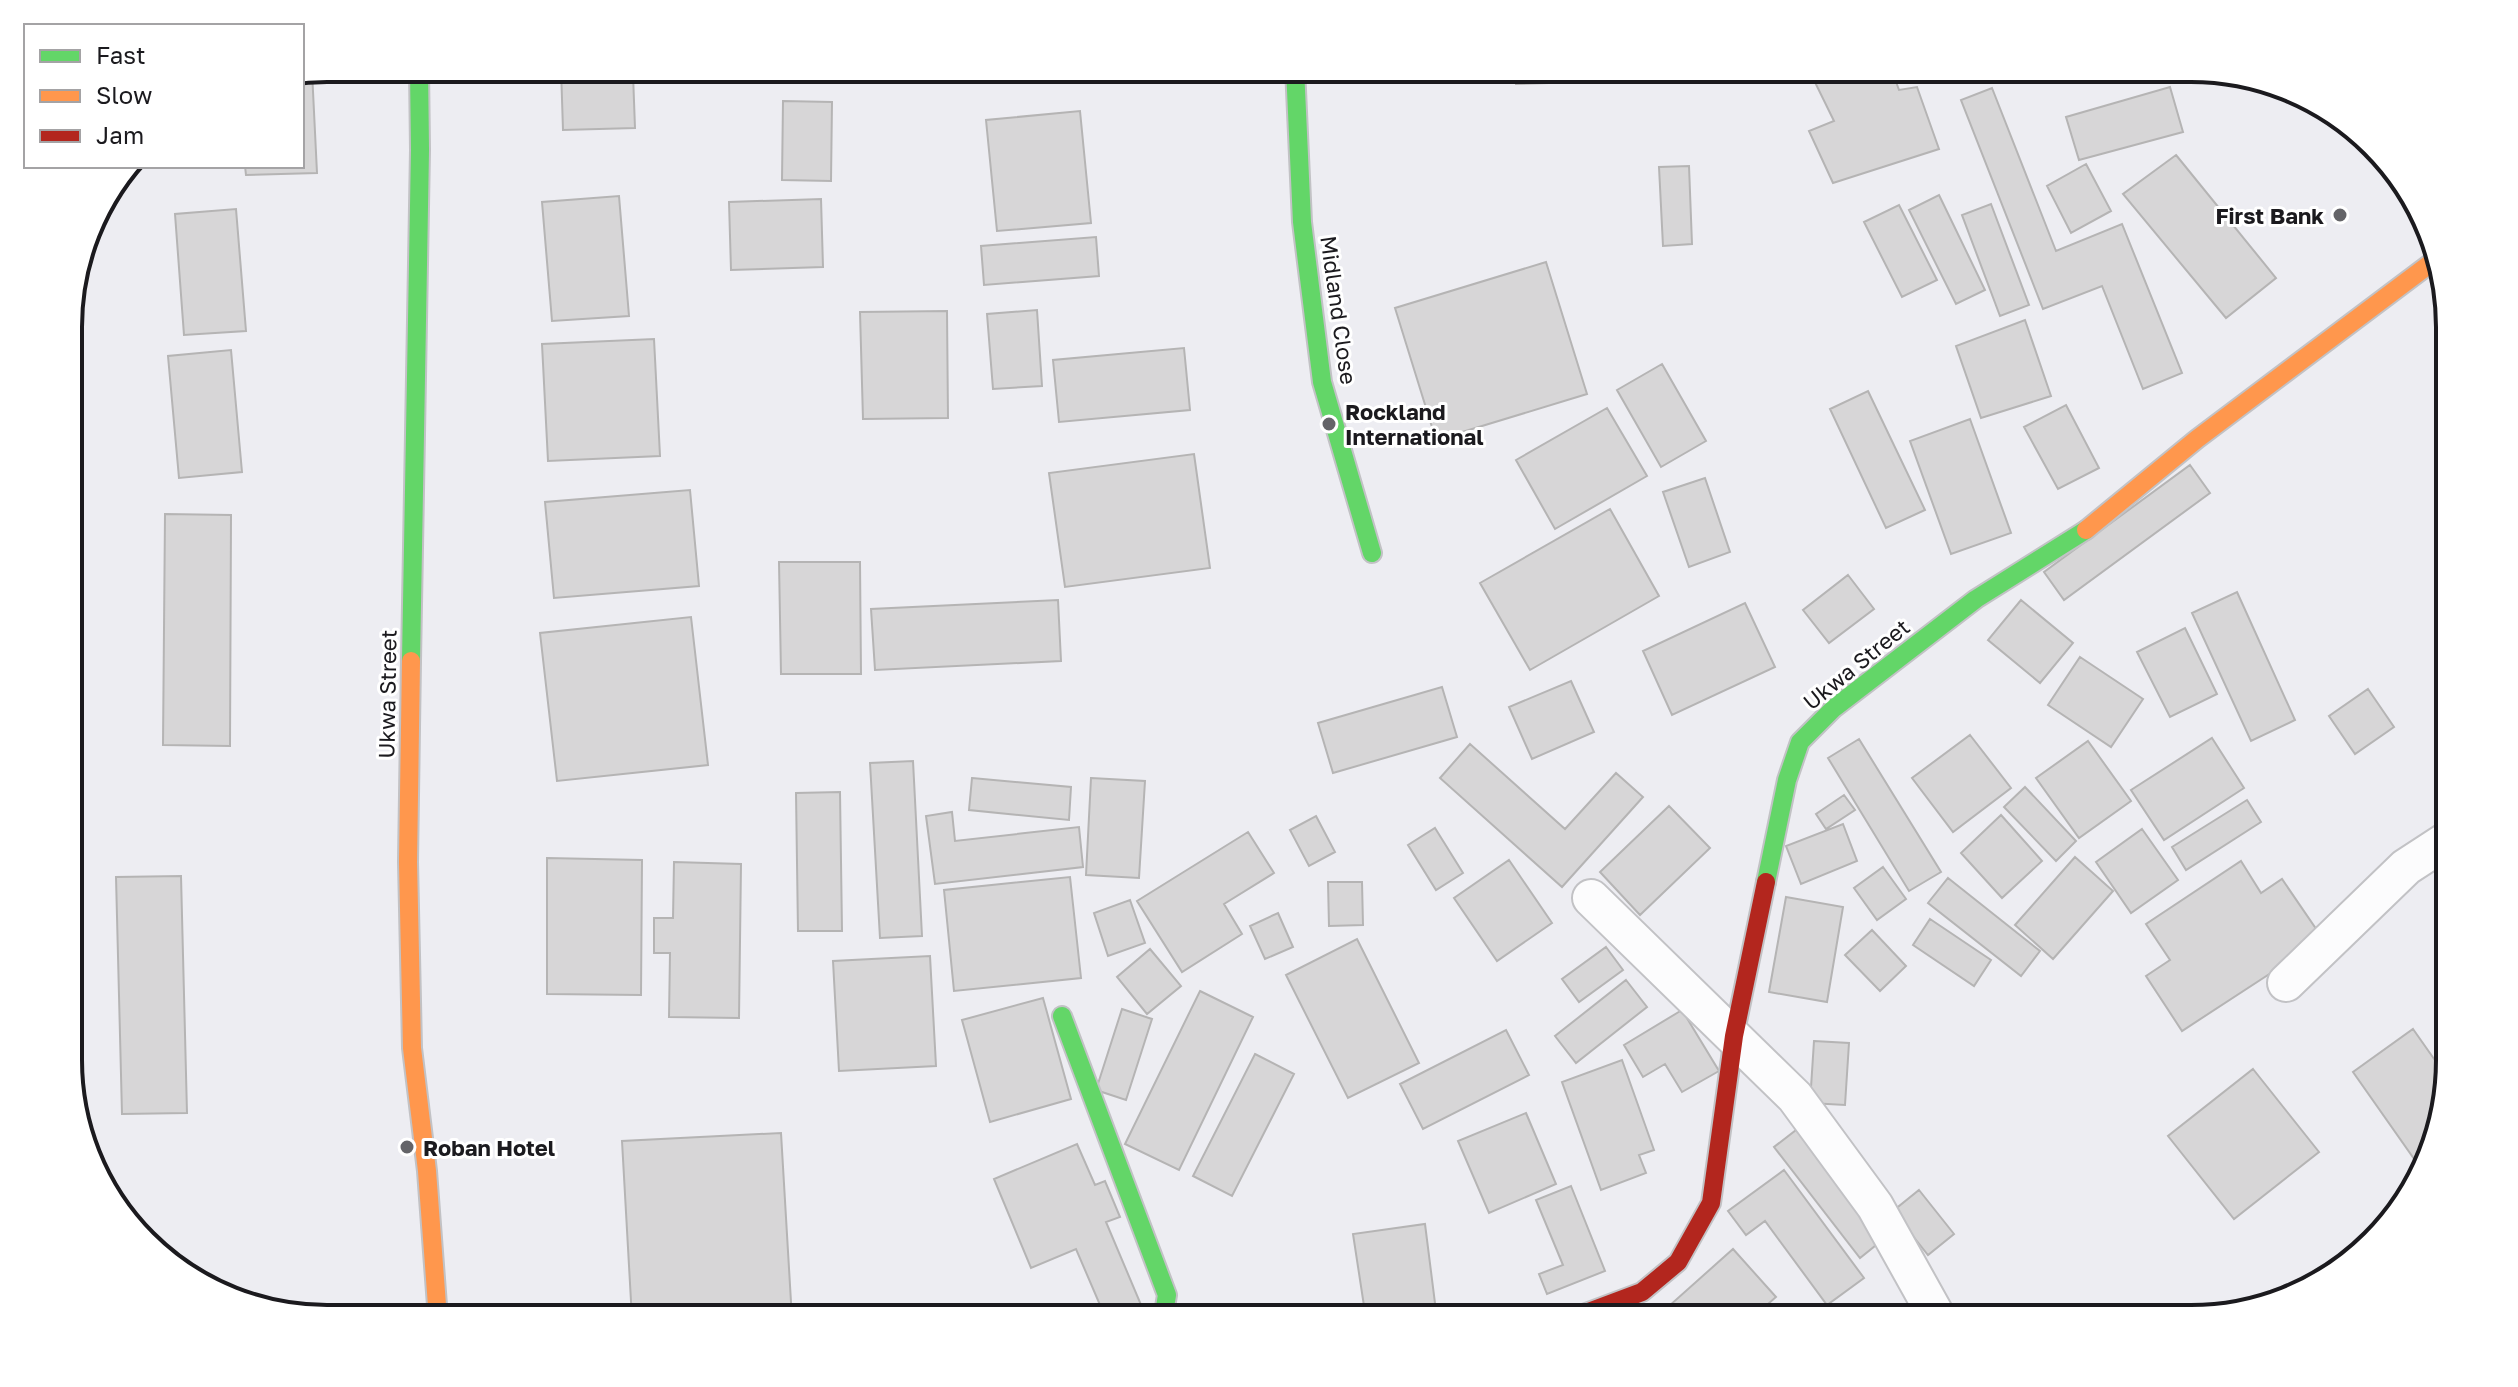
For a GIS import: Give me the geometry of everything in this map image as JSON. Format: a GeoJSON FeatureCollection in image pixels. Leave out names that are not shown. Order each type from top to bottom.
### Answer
{"type":"FeatureCollection","features":[{"type":"Feature","properties":{"kind":"street","name":"Midland Close"},"geometry":{"type":"LineString","coordinates":[[1296,82],[1302,222],[1322,382],[1372,553]]}},
{"type":"Feature","properties":{"kind":"street","name":"Ukwa Street"},"geometry":{"type":"LineString","coordinates":[[419,83],[408,862],[412,1048],[427,1171],[437,1305]]}},
{"type":"Feature","properties":{"kind":"street","name":"Ukwa Street"},"geometry":{"type":"LineString","coordinates":[[1609,1304],[1642,1292],[1678,1262],[1711,1203],[1734,1036],[1787,780],[1800,742],[1834,708],[1976,599],[2087,529],[2197,439],[2428,265]]}},
{"type":"Feature","properties":{"kind":"street"},"geometry":{"type":"LineString","coordinates":[[2286,983],[2406,867],[2436,847]]}},
{"type":"Feature","properties":{"kind":"street"},"geometry":{"type":"LineString","coordinates":[[1591,898],[1795,1097],[1875,1206],[1930,1304]]}},
{"type":"Feature","properties":{"kind":"street"},"geometry":{"type":"LineString","coordinates":[[1062,1016],[1167,1295],[1165,1305]]}},
{"type":"Feature","properties":{"kind":"building"},"geometry":{"type":"Polygon","coordinates":[[[1516,82],[1570,82],[1516,84],[1516,82]]]}},
{"type":"Feature","properties":{"kind":"building"},"geometry":{"type":"Polygon","coordinates":[[[1815,82],[1896,82],[1899,90],[1917,87],[1939,149],[1833,183],[1809,131],[1834,121],[1815,82]]]}},
{"type":"Feature","properties":{"kind":"building"},"geometry":{"type":"Polygon","coordinates":[[[313,83],[317,173],[246,175],[245,168],[304,168],[304,84],[313,83]]]}},
{"type":"Feature","properties":{"kind":"building"},"geometry":{"type":"Polygon","coordinates":[[[561,83],[633,83],[635,128],[563,130],[561,83]]]}},
{"type":"Feature","properties":{"kind":"building"},"geometry":{"type":"Polygon","coordinates":[[[2170,87],[2183,132],[2079,160],[2066,117],[2170,87]]]}},
{"type":"Feature","properties":{"kind":"building"},"geometry":{"type":"Polygon","coordinates":[[[1992,88],[2056,251],[2122,224],[2182,373],[2143,389],[2102,286],[2043,309],[1961,100],[1992,88]]]}},
{"type":"Feature","properties":{"kind":"building"},"geometry":{"type":"Polygon","coordinates":[[[783,101],[832,102],[831,181],[782,180],[783,101]]]}},
{"type":"Feature","properties":{"kind":"building"},"geometry":{"type":"Polygon","coordinates":[[[1080,111],[1091,223],[997,231],[986,120],[1080,111]]]}},
{"type":"Feature","properties":{"kind":"building"},"geometry":{"type":"Polygon","coordinates":[[[2176,155],[2276,278],[2226,318],[2123,194],[2176,155]]]}},
{"type":"Feature","properties":{"kind":"building"},"geometry":{"type":"Polygon","coordinates":[[[2086,164],[2111,211],[2071,233],[2047,186],[2086,164]]]}},
{"type":"Feature","properties":{"kind":"building"},"geometry":{"type":"Polygon","coordinates":[[[1689,166],[1692,244],[1663,246],[1659,167],[1689,166]]]}},
{"type":"Feature","properties":{"kind":"building"},"geometry":{"type":"Polygon","coordinates":[[[1939,195],[1985,290],[1956,304],[1909,210],[1939,195]]]}},
{"type":"Feature","properties":{"kind":"building"},"geometry":{"type":"Polygon","coordinates":[[[619,196],[629,316],[552,321],[542,202],[619,196]]]}},
{"type":"Feature","properties":{"kind":"building"},"geometry":{"type":"Polygon","coordinates":[[[821,199],[823,267],[731,270],[729,202],[821,199]]]}},
{"type":"Feature","properties":{"kind":"building"},"geometry":{"type":"Polygon","coordinates":[[[1991,204],[2029,305],[2000,316],[1962,215],[1991,204]]]}},
{"type":"Feature","properties":{"kind":"building"},"geometry":{"type":"Polygon","coordinates":[[[1899,205],[1937,280],[1902,297],[1864,222],[1899,205]]]}},
{"type":"Feature","properties":{"kind":"building"},"geometry":{"type":"Polygon","coordinates":[[[236,209],[246,331],[184,335],[175,214],[236,209]]]}},
{"type":"Feature","properties":{"kind":"building"},"geometry":{"type":"Polygon","coordinates":[[[1096,237],[1099,276],[984,285],[981,246],[1096,237]]]}},
{"type":"Feature","properties":{"kind":"building"},"geometry":{"type":"Polygon","coordinates":[[[1546,262],[1587,394],[1436,440],[1395,308],[1546,262]]]}},
{"type":"Feature","properties":{"kind":"building"},"geometry":{"type":"Polygon","coordinates":[[[1037,310],[1042,386],[993,389],[987,314],[1037,310]]]}},
{"type":"Feature","properties":{"kind":"building"},"geometry":{"type":"Polygon","coordinates":[[[947,311],[948,418],[863,419],[860,312],[947,311]]]}},
{"type":"Feature","properties":{"kind":"building"},"geometry":{"type":"Polygon","coordinates":[[[2025,320],[2051,396],[1981,418],[1956,346],[2025,320]]]}},
{"type":"Feature","properties":{"kind":"building"},"geometry":{"type":"Polygon","coordinates":[[[654,339],[660,456],[548,461],[542,344],[654,339]]]}},
{"type":"Feature","properties":{"kind":"building"},"geometry":{"type":"Polygon","coordinates":[[[1184,348],[1190,410],[1059,422],[1053,360],[1184,348]]]}},
{"type":"Feature","properties":{"kind":"building"},"geometry":{"type":"Polygon","coordinates":[[[231,350],[242,472],[179,478],[168,356],[231,350]]]}},
{"type":"Feature","properties":{"kind":"building"},"geometry":{"type":"Polygon","coordinates":[[[1662,364],[1706,441],[1661,467],[1617,390],[1662,364]]]}},
{"type":"Feature","properties":{"kind":"building"},"geometry":{"type":"Polygon","coordinates":[[[1868,391],[1925,510],[1886,528],[1830,409],[1868,391]]]}},
{"type":"Feature","properties":{"kind":"building"},"geometry":{"type":"Polygon","coordinates":[[[2066,405],[2099,468],[2058,489],[2024,427],[2066,405]]]}},
{"type":"Feature","properties":{"kind":"building"},"geometry":{"type":"Polygon","coordinates":[[[1607,408],[1647,476],[1555,529],[1516,460],[1607,408]]]}},
{"type":"Feature","properties":{"kind":"building"},"geometry":{"type":"Polygon","coordinates":[[[1970,419],[2011,533],[1951,554],[1910,441],[1970,419]]]}},
{"type":"Feature","properties":{"kind":"building"},"geometry":{"type":"Polygon","coordinates":[[[1194,454],[1210,568],[1065,587],[1049,473],[1194,454]]]}},
{"type":"Feature","properties":{"kind":"building"},"geometry":{"type":"Polygon","coordinates":[[[2190,465],[2210,493],[2064,600],[2044,572],[2190,465]]]}},
{"type":"Feature","properties":{"kind":"building"},"geometry":{"type":"Polygon","coordinates":[[[1705,478],[1730,552],[1689,567],[1663,492],[1705,478]]]}},
{"type":"Feature","properties":{"kind":"building"},"geometry":{"type":"Polygon","coordinates":[[[690,490],[699,586],[554,598],[545,502],[690,490]]]}},
{"type":"Feature","properties":{"kind":"building"},"geometry":{"type":"Polygon","coordinates":[[[1610,509],[1659,596],[1530,670],[1480,583],[1610,509]]]}},
{"type":"Feature","properties":{"kind":"building"},"geometry":{"type":"Polygon","coordinates":[[[165,514],[231,515],[230,746],[163,745],[165,514]]]}},
{"type":"Feature","properties":{"kind":"building"},"geometry":{"type":"Polygon","coordinates":[[[779,562],[860,562],[861,674],[781,674],[779,562]]]}},
{"type":"Feature","properties":{"kind":"building"},"geometry":{"type":"Polygon","coordinates":[[[1848,575],[1874,609],[1829,643],[1803,610],[1848,575]]]}},
{"type":"Feature","properties":{"kind":"building"},"geometry":{"type":"Polygon","coordinates":[[[2237,592],[2295,720],[2251,741],[2192,613],[2237,592]]]}},
{"type":"Feature","properties":{"kind":"building"},"geometry":{"type":"Polygon","coordinates":[[[1058,600],[1061,661],[875,670],[871,609],[1058,600]]]}},
{"type":"Feature","properties":{"kind":"building"},"geometry":{"type":"Polygon","coordinates":[[[2021,600],[2073,643],[2040,683],[1988,640],[2021,600]]]}},
{"type":"Feature","properties":{"kind":"building"},"geometry":{"type":"Polygon","coordinates":[[[1745,603],[1775,667],[1672,715],[1643,651],[1745,603]]]}},
{"type":"Feature","properties":{"kind":"building"},"geometry":{"type":"Polygon","coordinates":[[[691,617],[708,765],[557,781],[540,633],[691,617]]]}},
{"type":"Feature","properties":{"kind":"building"},"geometry":{"type":"Polygon","coordinates":[[[2185,628],[2217,694],[2170,717],[2137,652],[2185,628]]]}},
{"type":"Feature","properties":{"kind":"building"},"geometry":{"type":"Polygon","coordinates":[[[2080,657],[2143,699],[2111,747],[2048,705],[2080,657]]]}},
{"type":"Feature","properties":{"kind":"building"},"geometry":{"type":"Polygon","coordinates":[[[1571,681],[1594,732],[1532,759],[1509,707],[1571,681]]]}},
{"type":"Feature","properties":{"kind":"building"},"geometry":{"type":"Polygon","coordinates":[[[1442,687],[1457,737],[1333,773],[1318,723],[1442,687]]]}},
{"type":"Feature","properties":{"kind":"building"},"geometry":{"type":"Polygon","coordinates":[[[2368,689],[2394,727],[2355,754],[2329,716],[2368,689]]]}},
{"type":"Feature","properties":{"kind":"building"},"geometry":{"type":"Polygon","coordinates":[[[1970,735],[2011,788],[1953,832],[1912,778],[1970,735]]]}},
{"type":"Feature","properties":{"kind":"building"},"geometry":{"type":"Polygon","coordinates":[[[2212,738],[2244,788],[2164,840],[2131,790],[2212,738]]]}},
{"type":"Feature","properties":{"kind":"building"},"geometry":{"type":"Polygon","coordinates":[[[1859,739],[1941,872],[1909,891],[1828,758],[1859,739]]]}},
{"type":"Feature","properties":{"kind":"building"},"geometry":{"type":"Polygon","coordinates":[[[2088,741],[2131,801],[2079,838],[2036,778],[2088,741]]]}},
{"type":"Feature","properties":{"kind":"building"},"geometry":{"type":"Polygon","coordinates":[[[1470,744],[1565,829],[1616,773],[1643,797],[1562,887],[1440,778],[1470,744]]]}},
{"type":"Feature","properties":{"kind":"building"},"geometry":{"type":"Polygon","coordinates":[[[913,761],[922,936],[880,938],[870,763],[913,761]]]}},
{"type":"Feature","properties":{"kind":"building"},"geometry":{"type":"Polygon","coordinates":[[[972,778],[1071,787],[1069,820],[969,810],[972,778]]]}},
{"type":"Feature","properties":{"kind":"building"},"geometry":{"type":"Polygon","coordinates":[[[1091,778],[1145,781],[1139,878],[1086,875],[1091,778]]]}},
{"type":"Feature","properties":{"kind":"building"},"geometry":{"type":"Polygon","coordinates":[[[2025,787],[2076,841],[2056,861],[2004,807],[2025,787]]]}},
{"type":"Feature","properties":{"kind":"building"},"geometry":{"type":"Polygon","coordinates":[[[840,792],[842,931],[798,931],[796,793],[840,792]]]}},
{"type":"Feature","properties":{"kind":"building"},"geometry":{"type":"Polygon","coordinates":[[[1844,795],[1855,810],[1826,829],[1816,814],[1844,795]]]}},
{"type":"Feature","properties":{"kind":"building"},"geometry":{"type":"Polygon","coordinates":[[[2247,800],[2261,822],[2186,870],[2172,847],[2247,800]]]}},
{"type":"Feature","properties":{"kind":"building"},"geometry":{"type":"Polygon","coordinates":[[[1669,806],[1710,848],[1640,915],[1600,872],[1669,806]]]}},
{"type":"Feature","properties":{"kind":"building"},"geometry":{"type":"Polygon","coordinates":[[[952,812],[955,841],[1079,827],[1083,867],[935,884],[926,816],[952,812]]]}},
{"type":"Feature","properties":{"kind":"building"},"geometry":{"type":"Polygon","coordinates":[[[2001,815],[2042,861],[2002,898],[1961,853],[2001,815]]]}},
{"type":"Feature","properties":{"kind":"building"},"geometry":{"type":"Polygon","coordinates":[[[1316,816],[1335,852],[1309,866],[1290,830],[1316,816]]]}},
{"type":"Feature","properties":{"kind":"building"},"geometry":{"type":"Polygon","coordinates":[[[1843,824],[1857,861],[1801,884],[1786,846],[1843,824]]]}},
{"type":"Feature","properties":{"kind":"building"},"geometry":{"type":"Polygon","coordinates":[[[1435,828],[1463,873],[1436,890],[1408,845],[1435,828]]]}},
{"type":"Feature","properties":{"kind":"building"},"geometry":{"type":"Polygon","coordinates":[[[2142,829],[2178,880],[2131,913],[2096,862],[2142,829]]]}},
{"type":"Feature","properties":{"kind":"building"},"geometry":{"type":"Polygon","coordinates":[[[1248,832],[1274,873],[1224,904],[1242,934],[1182,972],[1137,901],[1248,832]]]}},
{"type":"Feature","properties":{"kind":"building"},"geometry":{"type":"Polygon","coordinates":[[[2075,857],[2113,891],[2053,959],[2015,925],[2075,857]]]}},
{"type":"Feature","properties":{"kind":"building"},"geometry":{"type":"Polygon","coordinates":[[[547,858],[642,860],[641,995],[547,994],[547,858]]]}},
{"type":"Feature","properties":{"kind":"building"},"geometry":{"type":"Polygon","coordinates":[[[1509,860],[1552,923],[1497,961],[1454,898],[1509,860]]]}},
{"type":"Feature","properties":{"kind":"building"},"geometry":{"type":"Polygon","coordinates":[[[2241,861],[2261,893],[2282,879],[2323,939],[2182,1031],[2146,976],[2170,960],[2146,924],[2241,861]]]}},
{"type":"Feature","properties":{"kind":"building"},"geometry":{"type":"Polygon","coordinates":[[[674,862],[741,864],[739,1018],[669,1017],[670,953],[654,953],[654,918],[673,918],[674,862]]]}},
{"type":"Feature","properties":{"kind":"building"},"geometry":{"type":"Polygon","coordinates":[[[1883,867],[1906,899],[1877,920],[1854,888],[1883,867]]]}},
{"type":"Feature","properties":{"kind":"building"},"geometry":{"type":"Polygon","coordinates":[[[181,876],[187,1113],[122,1114],[116,877],[181,876]]]}},
{"type":"Feature","properties":{"kind":"building"},"geometry":{"type":"Polygon","coordinates":[[[1070,877],[1081,978],[954,991],[944,890],[1070,877]]]}},
{"type":"Feature","properties":{"kind":"building"},"geometry":{"type":"Polygon","coordinates":[[[1948,878],[2040,951],[2021,976],[1928,903],[1948,878]]]}},
{"type":"Feature","properties":{"kind":"building"},"geometry":{"type":"Polygon","coordinates":[[[1328,882],[1362,882],[1363,925],[1329,926],[1328,882]]]}},
{"type":"Feature","properties":{"kind":"building"},"geometry":{"type":"Polygon","coordinates":[[[1786,897],[1843,907],[1827,1002],[1769,992],[1786,897]]]}},
{"type":"Feature","properties":{"kind":"building"},"geometry":{"type":"Polygon","coordinates":[[[1130,900],[1145,943],[1108,956],[1094,913],[1130,900]]]}},
{"type":"Feature","properties":{"kind":"building"},"geometry":{"type":"Polygon","coordinates":[[[1278,913],[1293,947],[1265,959],[1250,926],[1278,913]]]}},
{"type":"Feature","properties":{"kind":"building"},"geometry":{"type":"Polygon","coordinates":[[[1930,919],[1991,960],[1974,986],[1913,945],[1930,919]]]}},
{"type":"Feature","properties":{"kind":"building"},"geometry":{"type":"Polygon","coordinates":[[[1872,930],[1906,966],[1880,991],[1845,955],[1872,930]]]}},
{"type":"Feature","properties":{"kind":"building"},"geometry":{"type":"Polygon","coordinates":[[[1357,939],[1419,1063],[1348,1098],[1286,975],[1357,939]]]}},
{"type":"Feature","properties":{"kind":"building"},"geometry":{"type":"Polygon","coordinates":[[[1606,947],[1623,970],[1579,1002],[1562,979],[1606,947]]]}},
{"type":"Feature","properties":{"kind":"building"},"geometry":{"type":"Polygon","coordinates":[[[1150,949],[1181,986],[1147,1014],[1117,977],[1150,949]]]}},
{"type":"Feature","properties":{"kind":"building"},"geometry":{"type":"Polygon","coordinates":[[[930,956],[936,1066],[839,1071],[833,961],[930,956]]]}},
{"type":"Feature","properties":{"kind":"building"},"geometry":{"type":"Polygon","coordinates":[[[1626,980],[1647,1007],[1576,1063],[1555,1036],[1626,980]]]}},
{"type":"Feature","properties":{"kind":"building"},"geometry":{"type":"Polygon","coordinates":[[[1200,991],[1253,1017],[1179,1170],[1125,1144],[1200,991]]]}},
{"type":"Feature","properties":{"kind":"building"},"geometry":{"type":"Polygon","coordinates":[[[1043,998],[1071,1099],[990,1122],[962,1020],[1043,998]]]}},
{"type":"Feature","properties":{"kind":"building"},"geometry":{"type":"Polygon","coordinates":[[[1122,1009],[1152,1019],[1126,1100],[1096,1090],[1122,1009]]]}},
{"type":"Feature","properties":{"kind":"building"},"geometry":{"type":"Polygon","coordinates":[[[1682,1010],[1719,1071],[1682,1092],[1665,1064],[1643,1077],[1624,1045],[1682,1010]]]}},
{"type":"Feature","properties":{"kind":"building"},"geometry":{"type":"Polygon","coordinates":[[[2413,1029],[2436,1062],[2428,1124],[2415,1160],[2353,1072],[2413,1029]]]}},
{"type":"Feature","properties":{"kind":"building"},"geometry":{"type":"Polygon","coordinates":[[[1506,1030],[1529,1075],[1423,1129],[1400,1084],[1506,1030]]]}},
{"type":"Feature","properties":{"kind":"building"},"geometry":{"type":"Polygon","coordinates":[[[1814,1041],[1849,1043],[1845,1105],[1810,1103],[1814,1041]]]}},
{"type":"Feature","properties":{"kind":"building"},"geometry":{"type":"Polygon","coordinates":[[[1255,1054],[1294,1074],[1232,1196],[1193,1176],[1255,1054]]]}},
{"type":"Feature","properties":{"kind":"building"},"geometry":{"type":"Polygon","coordinates":[[[1622,1060],[1654,1150],[1639,1155],[1646,1173],[1601,1190],[1562,1082],[1622,1060]]]}},
{"type":"Feature","properties":{"kind":"building"},"geometry":{"type":"Polygon","coordinates":[[[2253,1069],[2319,1152],[2234,1219],[2168,1136],[2253,1069]]]}},
{"type":"Feature","properties":{"kind":"building"},"geometry":{"type":"Polygon","coordinates":[[[1526,1113],[1556,1184],[1489,1213],[1458,1141],[1526,1113]]]}},
{"type":"Feature","properties":{"kind":"building"},"geometry":{"type":"Polygon","coordinates":[[[1800,1127],[1886,1237],[1860,1258],[1774,1147],[1800,1127]]]}},
{"type":"Feature","properties":{"kind":"building"},"geometry":{"type":"Polygon","coordinates":[[[781,1133],[791,1305],[631,1305],[622,1141],[781,1133]]]}},
{"type":"Feature","properties":{"kind":"building"},"geometry":{"type":"Polygon","coordinates":[[[1077,1144],[1095,1185],[1105,1181],[1120,1217],[1106,1222],[1141,1305],[1100,1305],[1076,1249],[1031,1268],[994,1179],[1077,1144]]]}},
{"type":"Feature","properties":{"kind":"building"},"geometry":{"type":"Polygon","coordinates":[[[1784,1170],[1864,1278],[1826,1304],[1765,1221],[1746,1235],[1728,1211],[1784,1170]]]}},
{"type":"Feature","properties":{"kind":"building"},"geometry":{"type":"Polygon","coordinates":[[[1571,1186],[1605,1271],[1547,1294],[1539,1274],[1563,1265],[1536,1200],[1571,1186]]]}},
{"type":"Feature","properties":{"kind":"building"},"geometry":{"type":"Polygon","coordinates":[[[1919,1190],[1954,1234],[1928,1255],[1893,1211],[1919,1190]]]}},
{"type":"Feature","properties":{"kind":"building"},"geometry":{"type":"Polygon","coordinates":[[[1425,1224],[1435,1304],[1364,1304],[1353,1234],[1425,1224]]]}},
{"type":"Feature","properties":{"kind":"building"},"geometry":{"type":"Polygon","coordinates":[[[1733,1249],[1776,1297],[1768,1304],[1671,1304],[1733,1249]]]}},
{"type":"Feature","properties":{"kind":"traffic: fast"},"geometry":{"type":"LineString","coordinates":[[1296,82],[1302,222],[1322,382],[1372,553]]}},
{"type":"Feature","properties":{"kind":"traffic: fast"},"geometry":{"type":"LineString","coordinates":[[411,661],[419,83]]}},
{"type":"Feature","properties":{"kind":"traffic: fast"},"geometry":{"type":"LineString","coordinates":[[1766,882],[1787,780],[1800,742],[1834,708],[1976,599],[2086,530]]}},
{"type":"Feature","properties":{"kind":"traffic: fast"},"geometry":{"type":"LineString","coordinates":[[1062,1016],[1167,1295],[1165,1305]]}},
{"type":"Feature","properties":{"kind":"traffic: slow"},"geometry":{"type":"LineString","coordinates":[[2086,530],[2197,439],[2428,265]]}},
{"type":"Feature","properties":{"kind":"traffic: slow"},"geometry":{"type":"LineString","coordinates":[[411,661],[408,862],[412,1048],[427,1171],[437,1305]]}},
{"type":"Feature","properties":{"kind":"traffic: jam"},"geometry":{"type":"LineString","coordinates":[[1609,1304],[1642,1292],[1678,1262],[1711,1203],[1734,1036],[1766,882]]}},
{"type":"Feature","properties":{"kind":"place","name":"First Bank"},"geometry":{"type":"Point","coordinates":[2340,215]}},
{"type":"Feature","properties":{"kind":"place","name":"Rockland International"},"geometry":{"type":"Point","coordinates":[1329,424]}},
{"type":"Feature","properties":{"kind":"place","name":"Roban Hotel"},"geometry":{"type":"Point","coordinates":[407,1147]}}]}
